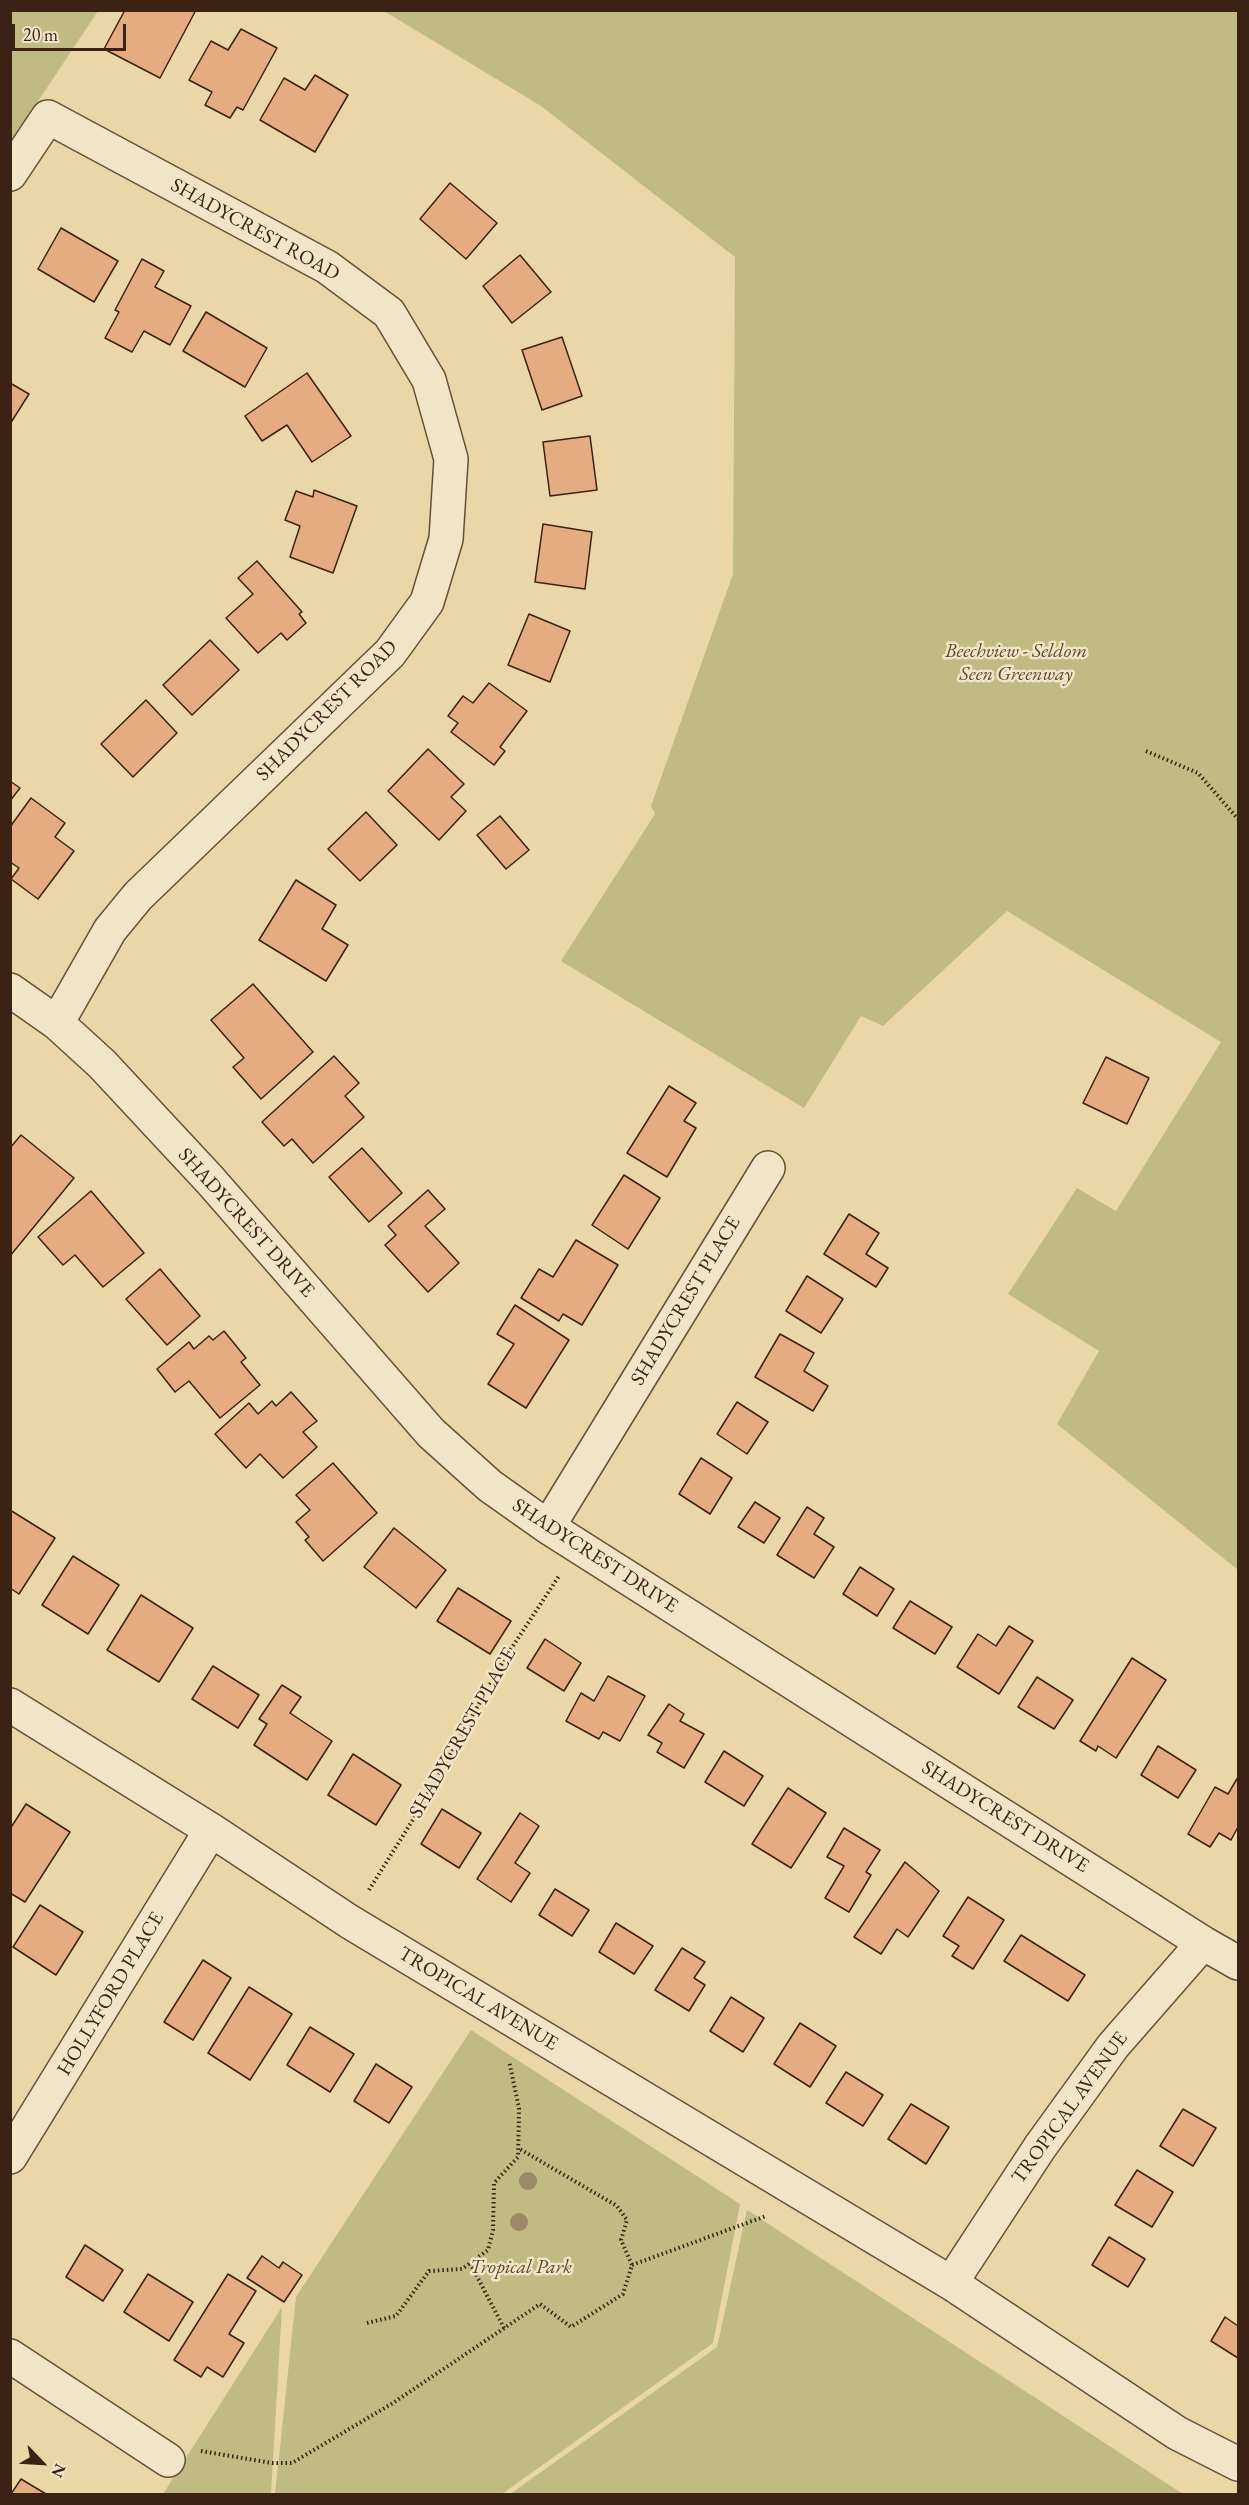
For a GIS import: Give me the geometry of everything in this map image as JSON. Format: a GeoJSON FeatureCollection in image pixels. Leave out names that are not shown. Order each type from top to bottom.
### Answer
{"type":"FeatureCollection","features":[{"type":"Feature","properties":{"kind":"street","name":"SHADYCREST ROAD"},"geometry":{"type":"LineString","coordinates":[[10,174],[48,117],[327,267],[389,313],[429,380],[451,459],[446,539],[427,602],[390,653],[138,896],[110,930],[57,1023]]}},
{"type":"Feature","properties":{"kind":"street","name":"SHADYCREST DRIVE"},"geometry":{"type":"LineString","coordinates":[[10,990],[57,1023],[102,1064],[210,1180],[431,1433],[490,1486],[548,1527],[1203,1943],[1239,1963]]}},
{"type":"Feature","properties":{"kind":"street","name":"SHADYCREST PLACE"},"geometry":{"type":"LineString","coordinates":[[548,1527],[768,1168]]}},
{"type":"Feature","properties":{"kind":"street","name":"TROPICAL AVENUE"},"geometry":{"type":"LineString","coordinates":[[10,1705],[211,1830],[350,1922],[951,2283],[1177,2433],[1239,2464]]}},
{"type":"Feature","properties":{"kind":"street","name":"HOLLYFORD PLACE"},"geometry":{"type":"LineString","coordinates":[[10,2157],[211,1830]]}},
{"type":"Feature","properties":{"kind":"street","name":"TROPICAL AVENUE"},"geometry":{"type":"LineString","coordinates":[[951,2283],[1040,2147],[1113,2046],[1203,1943]]}},
{"type":"Feature","properties":{"kind":"street"},"geometry":{"type":"LineString","coordinates":[[10,2356],[181,2458]]}},
{"type":"Feature","properties":{"kind":"path"},"geometry":{"type":"LineString","coordinates":[[1146,751],[1198,772],[1239,819]]}},
{"type":"Feature","properties":{"kind":"path","name":"SHADYCREST PLACE"},"geometry":{"type":"LineString","coordinates":[[350,1922],[414,1818],[505,1658],[578,1546]]}},
{"type":"Feature","properties":{"kind":"path"},"geometry":{"type":"LineString","coordinates":[[367,2323],[396,2316],[429,2271],[462,2270],[488,2250],[493,2230],[494,2182],[518,2157],[519,2108],[507,2053]]}},
{"type":"Feature","properties":{"kind":"path"},"geometry":{"type":"LineString","coordinates":[[181,2458],[203,2450],[272,2463],[292,2463],[393,2403],[540,2304],[571,2326],[623,2294],[632,2265],[621,2240],[627,2220],[617,2206],[518,2148]]}},
{"type":"Feature","properties":{"kind":"path"},"geometry":{"type":"LineString","coordinates":[[632,2265],[776,2212]]}},
{"type":"Feature","properties":{"kind":"path"},"geometry":{"type":"LineString","coordinates":[[470,2264],[504,2328]]}},
{"type":"Feature","properties":{"kind":"green space"},"geometry":{"type":"Polygon","coordinates":[[[10,11],[98,11],[11,142],[10,11]]]}},
{"type":"Feature","properties":{"kind":"green space","name":"Beechview - Seldom Seen Greenway"},"geometry":{"type":"Polygon","coordinates":[[[384,11],[1238,11],[1238,1570],[1057,1424],[1099,1351],[1008,1294],[1077,1188],[1116,1211],[1221,1042],[1007,911],[883,1026],[861,1016],[804,1108],[561,961],[655,814],[651,806],[733,574],[735,257],[541,106],[384,11]]]}},
{"type":"Feature","properties":{"kind":"green space","name":"Tropical Park"},"geometry":{"type":"Polygon","coordinates":[[[471,2030],[740,2204],[713,2343],[502,2494],[275,2494],[296,2297],[471,2030]]]}},
{"type":"Feature","properties":{"kind":"green space"},"geometry":{"type":"Polygon","coordinates":[[[747,2210],[1183,2494],[510,2494],[717,2347],[747,2210]]]}},
{"type":"Feature","properties":{"kind":"green space"},"geometry":{"type":"Polygon","coordinates":[[[282,2307],[271,2494],[163,2494],[282,2307]]]}},
{"type":"Feature","properties":{"kind":"building"},"geometry":{"type":"Polygon","coordinates":[[[125,10],[196,10],[160,78],[104,49],[125,10]]]}},
{"type":"Feature","properties":{"kind":"building"},"geometry":{"type":"Polygon","coordinates":[[[241,29],[277,48],[243,110],[237,107],[230,118],[205,105],[212,92],[189,80],[211,41],[228,50],[241,29]]]}},
{"type":"Feature","properties":{"kind":"building"},"geometry":{"type":"Polygon","coordinates":[[[315,75],[348,95],[315,152],[260,120],[284,78],[305,90],[315,75]]]}},
{"type":"Feature","properties":{"kind":"building"},"geometry":{"type":"Polygon","coordinates":[[[450,183],[497,223],[466,259],[420,219],[450,183]]]}},
{"type":"Feature","properties":{"kind":"building"},"geometry":{"type":"Polygon","coordinates":[[[61,228],[118,261],[94,302],[38,269],[61,228]]]}},
{"type":"Feature","properties":{"kind":"building"},"geometry":{"type":"Polygon","coordinates":[[[520,255],[551,292],[512,323],[483,286],[520,255]]]}},
{"type":"Feature","properties":{"kind":"building"},"geometry":{"type":"Polygon","coordinates":[[[142,259],[164,271],[155,287],[191,306],[170,345],[144,331],[132,352],[105,338],[119,312],[115,310],[142,259]]]}},
{"type":"Feature","properties":{"kind":"building"},"geometry":{"type":"Polygon","coordinates":[[[206,312],[267,348],[245,387],[183,351],[206,312]]]}},
{"type":"Feature","properties":{"kind":"building"},"geometry":{"type":"Polygon","coordinates":[[[562,337],[582,396],[542,410],[522,350],[562,337]]]}},
{"type":"Feature","properties":{"kind":"building"},"geometry":{"type":"Polygon","coordinates":[[[307,373],[351,436],[312,462],[287,425],[262,441],[245,416],[307,373]]]}},
{"type":"Feature","properties":{"kind":"building"},"geometry":{"type":"Polygon","coordinates":[[[10,383],[29,394],[10,424],[10,383]]]}},
{"type":"Feature","properties":{"kind":"building"},"geometry":{"type":"Polygon","coordinates":[[[590,436],[597,490],[550,496],[543,442],[590,436]]]}},
{"type":"Feature","properties":{"kind":"building"},"geometry":{"type":"Polygon","coordinates":[[[314,490],[357,506],[333,573],[290,557],[300,526],[285,520],[296,491],[313,497],[314,490]]]}},
{"type":"Feature","properties":{"kind":"building"},"geometry":{"type":"Polygon","coordinates":[[[543,524],[592,532],[585,589],[535,582],[543,524]]]}},
{"type":"Feature","properties":{"kind":"building"},"geometry":{"type":"Polygon","coordinates":[[[257,561],[302,612],[299,614],[306,623],[287,640],[281,633],[258,653],[226,618],[253,594],[238,578],[257,561]]]}},
{"type":"Feature","properties":{"kind":"building"},"geometry":{"type":"Polygon","coordinates":[[[529,614],[570,631],[550,682],[508,665],[529,614]]]}},
{"type":"Feature","properties":{"kind":"building"},"geometry":{"type":"Polygon","coordinates":[[[210,640],[239,670],[192,715],[163,685],[210,640]]]}},
{"type":"Feature","properties":{"kind":"building"},"geometry":{"type":"Polygon","coordinates":[[[489,683],[527,711],[500,747],[505,751],[494,765],[451,732],[458,723],[448,716],[463,696],[473,703],[489,683]]]}},
{"type":"Feature","properties":{"kind":"building"},"geometry":{"type":"Polygon","coordinates":[[[146,700],[177,733],[133,777],[101,744],[146,700]]]}},
{"type":"Feature","properties":{"kind":"building"},"geometry":{"type":"Polygon","coordinates":[[[428,749],[464,784],[451,797],[466,811],[439,840],[388,791],[428,749]]]}},
{"type":"Feature","properties":{"kind":"building"},"geometry":{"type":"Polygon","coordinates":[[[10,781],[20,788],[10,801],[10,781]]]}},
{"type":"Feature","properties":{"kind":"building"},"geometry":{"type":"Polygon","coordinates":[[[31,798],[65,823],[55,837],[74,851],[38,899],[11,879],[19,868],[10,862],[10,827],[31,798]]]}},
{"type":"Feature","properties":{"kind":"building"},"geometry":{"type":"Polygon","coordinates":[[[366,812],[397,845],[360,881],[328,849],[366,812]]]}},
{"type":"Feature","properties":{"kind":"building"},"geometry":{"type":"Polygon","coordinates":[[[500,816],[529,850],[506,869],[477,835],[500,816]]]}},
{"type":"Feature","properties":{"kind":"building"},"geometry":{"type":"Polygon","coordinates":[[[296,880],[336,905],[322,929],[348,945],[326,981],[259,940],[296,880]]]}},
{"type":"Feature","properties":{"kind":"building"},"geometry":{"type":"Polygon","coordinates":[[[253,984],[313,1052],[261,1099],[233,1067],[244,1058],[211,1020],[253,984]]]}},
{"type":"Feature","properties":{"kind":"building"},"geometry":{"type":"Polygon","coordinates":[[[334,1056],[359,1083],[345,1096],[364,1117],[313,1163],[292,1139],[284,1146],[262,1122],[334,1056]]]}},
{"type":"Feature","properties":{"kind":"building"},"geometry":{"type":"Polygon","coordinates":[[[1106,1057],[1149,1078],[1127,1124],[1083,1103],[1106,1057]]]}},
{"type":"Feature","properties":{"kind":"building"},"geometry":{"type":"Polygon","coordinates":[[[669,1086],[696,1103],[684,1121],[696,1128],[667,1177],[627,1153],[669,1086]]]}},
{"type":"Feature","properties":{"kind":"building"},"geometry":{"type":"Polygon","coordinates":[[[21,1135],[74,1178],[10,1256],[10,1148],[21,1135]]]}},
{"type":"Feature","properties":{"kind":"building"},"geometry":{"type":"Polygon","coordinates":[[[362,1148],[402,1193],[369,1222],[329,1177],[362,1148]]]}},
{"type":"Feature","properties":{"kind":"building"},"geometry":{"type":"Polygon","coordinates":[[[624,1175],[660,1198],[628,1249],[592,1225],[624,1175]]]}},
{"type":"Feature","properties":{"kind":"building"},"geometry":{"type":"Polygon","coordinates":[[[428,1190],[445,1209],[425,1226],[459,1263],[428,1292],[385,1245],[396,1235],[388,1226],[428,1190]]]}},
{"type":"Feature","properties":{"kind":"building"},"geometry":{"type":"Polygon","coordinates":[[[91,1191],[144,1253],[103,1287],[75,1255],[63,1265],[38,1237],[91,1191]]]}},
{"type":"Feature","properties":{"kind":"building"},"geometry":{"type":"Polygon","coordinates":[[[849,1214],[879,1233],[866,1254],[888,1268],[876,1287],[824,1254],[849,1214]]]}},
{"type":"Feature","properties":{"kind":"building"},"geometry":{"type":"Polygon","coordinates":[[[576,1240],[618,1265],[582,1325],[563,1314],[559,1321],[521,1298],[539,1269],[553,1277],[576,1240]]]}},
{"type":"Feature","properties":{"kind":"building"},"geometry":{"type":"Polygon","coordinates":[[[160,1269],[200,1316],[167,1345],[126,1299],[160,1269]]]}},
{"type":"Feature","properties":{"kind":"building"},"geometry":{"type":"Polygon","coordinates":[[[807,1276],[843,1299],[821,1333],[786,1311],[807,1276]]]}},
{"type":"Feature","properties":{"kind":"building"},"geometry":{"type":"Polygon","coordinates":[[[515,1305],[569,1340],[526,1408],[488,1384],[514,1344],[497,1334],[515,1305]]]}},
{"type":"Feature","properties":{"kind":"building"},"geometry":{"type":"Polygon","coordinates":[[[224,1331],[246,1358],[241,1362],[260,1385],[220,1418],[189,1381],[175,1392],[157,1369],[189,1342],[194,1349],[209,1336],[213,1340],[224,1331]]]}},
{"type":"Feature","properties":{"kind":"building"},"geometry":{"type":"Polygon","coordinates":[[[780,1334],[814,1353],[804,1371],[828,1386],[813,1411],[755,1377],[780,1334]]]}},
{"type":"Feature","properties":{"kind":"building"},"geometry":{"type":"Polygon","coordinates":[[[291,1392],[317,1421],[303,1432],[317,1447],[283,1478],[260,1454],[246,1468],[215,1434],[249,1403],[258,1414],[272,1401],[276,1406],[291,1392]]]}},
{"type":"Feature","properties":{"kind":"building"},"geometry":{"type":"Polygon","coordinates":[[[737,1402],[768,1422],[747,1454],[717,1434],[737,1402]]]}},
{"type":"Feature","properties":{"kind":"building"},"geometry":{"type":"Polygon","coordinates":[[[701,1458],[732,1478],[710,1514],[679,1494],[701,1458]]]}},
{"type":"Feature","properties":{"kind":"building"},"geometry":{"type":"Polygon","coordinates":[[[333,1463],[377,1513],[323,1561],[305,1540],[309,1537],[296,1522],[310,1510],[296,1495],[333,1463]]]}},
{"type":"Feature","properties":{"kind":"building"},"geometry":{"type":"Polygon","coordinates":[[[755,1502],[780,1518],[764,1543],[738,1527],[755,1502]]]}},
{"type":"Feature","properties":{"kind":"building"},"geometry":{"type":"Polygon","coordinates":[[[807,1507],[824,1518],[814,1534],[834,1547],[814,1578],[777,1555],[807,1507]]]}},
{"type":"Feature","properties":{"kind":"building"},"geometry":{"type":"Polygon","coordinates":[[[10,1510],[55,1538],[19,1594],[10,1588],[10,1510]]]}},
{"type":"Feature","properties":{"kind":"building"},"geometry":{"type":"Polygon","coordinates":[[[394,1528],[446,1570],[416,1608],[364,1567],[394,1528]]]}},
{"type":"Feature","properties":{"kind":"building"},"geometry":{"type":"Polygon","coordinates":[[[73,1556],[119,1585],[88,1634],[42,1605],[73,1556]]]}},
{"type":"Feature","properties":{"kind":"building"},"geometry":{"type":"Polygon","coordinates":[[[860,1567],[894,1589],[877,1616],[843,1594],[860,1567]]]}},
{"type":"Feature","properties":{"kind":"building"},"geometry":{"type":"Polygon","coordinates":[[[458,1588],[511,1621],[490,1654],[437,1621],[458,1588]]]}},
{"type":"Feature","properties":{"kind":"building"},"geometry":{"type":"Polygon","coordinates":[[[141,1595],[193,1628],[159,1682],[107,1650],[141,1595]]]}},
{"type":"Feature","properties":{"kind":"building"},"geometry":{"type":"Polygon","coordinates":[[[910,1601],[952,1627],[935,1654],[893,1628],[910,1601]]]}},
{"type":"Feature","properties":{"kind":"building"},"geometry":{"type":"Polygon","coordinates":[[[1009,1626],[1033,1641],[999,1694],[957,1667],[978,1634],[996,1646],[1009,1626]]]}},
{"type":"Feature","properties":{"kind":"building"},"geometry":{"type":"Polygon","coordinates":[[[545,1639],[581,1663],[564,1691],[527,1668],[545,1639]]]}},
{"type":"Feature","properties":{"kind":"building"},"geometry":{"type":"Polygon","coordinates":[[[1132,1658],[1166,1680],[1116,1758],[1098,1746],[1096,1751],[1080,1741],[1132,1658]]]}},
{"type":"Feature","properties":{"kind":"building"},"geometry":{"type":"Polygon","coordinates":[[[213,1666],[259,1695],[238,1728],[192,1699],[213,1666]]]}},
{"type":"Feature","properties":{"kind":"building"},"geometry":{"type":"Polygon","coordinates":[[[608,1676],[645,1696],[620,1741],[603,1732],[599,1739],[566,1721],[581,1693],[594,1701],[608,1676]]]}},
{"type":"Feature","properties":{"kind":"building"},"geometry":{"type":"Polygon","coordinates":[[[1037,1677],[1073,1700],[1054,1729],[1018,1707],[1037,1677]]]}},
{"type":"Feature","properties":{"kind":"building"},"geometry":{"type":"Polygon","coordinates":[[[282,1685],[301,1697],[290,1713],[332,1741],[307,1780],[254,1745],[267,1724],[259,1719],[282,1685]]]}},
{"type":"Feature","properties":{"kind":"building"},"geometry":{"type":"Polygon","coordinates":[[[669,1704],[684,1714],[680,1721],[704,1734],[684,1768],[657,1752],[662,1743],[648,1735],[669,1704]]]}},
{"type":"Feature","properties":{"kind":"building"},"geometry":{"type":"Polygon","coordinates":[[[1158,1746],[1196,1770],[1178,1798],[1141,1775],[1158,1746]]]}},
{"type":"Feature","properties":{"kind":"building"},"geometry":{"type":"Polygon","coordinates":[[[724,1751],[763,1776],[744,1806],[705,1782],[724,1751]]]}},
{"type":"Feature","properties":{"kind":"building"},"geometry":{"type":"Polygon","coordinates":[[[353,1754],[401,1785],[376,1825],[328,1795],[353,1754]]]}},
{"type":"Feature","properties":{"kind":"building"},"geometry":{"type":"Polygon","coordinates":[[[1238,1777],[1238,1827],[1231,1840],[1219,1833],[1210,1847],[1188,1834],[1215,1787],[1228,1794],[1238,1777]]]}},
{"type":"Feature","properties":{"kind":"building"},"geometry":{"type":"Polygon","coordinates":[[[788,1788],[826,1813],[791,1868],[752,1844],[788,1788]]]}},
{"type":"Feature","properties":{"kind":"building"},"geometry":{"type":"Polygon","coordinates":[[[26,1804],[70,1832],[25,1902],[10,1893],[10,1829],[26,1804]]]}},
{"type":"Feature","properties":{"kind":"building"},"geometry":{"type":"Polygon","coordinates":[[[442,1809],[481,1833],[459,1868],[421,1844],[442,1809]]]}},
{"type":"Feature","properties":{"kind":"building"},"geometry":{"type":"Polygon","coordinates":[[[520,1813],[539,1826],[515,1863],[530,1873],[511,1902],[477,1879],[520,1813]]]}},
{"type":"Feature","properties":{"kind":"building"},"geometry":{"type":"Polygon","coordinates":[[[844,1828],[880,1850],[866,1872],[871,1875],[849,1912],[825,1898],[844,1866],[827,1857],[844,1828]]]}},
{"type":"Feature","properties":{"kind":"building"},"geometry":{"type":"Polygon","coordinates":[[[905,1862],[939,1891],[908,1937],[897,1929],[881,1954],[854,1937],[905,1862]]]}},
{"type":"Feature","properties":{"kind":"building"},"geometry":{"type":"Polygon","coordinates":[[[555,1889],[589,1910],[572,1936],[539,1915],[555,1889]]]}},
{"type":"Feature","properties":{"kind":"building"},"geometry":{"type":"Polygon","coordinates":[[[968,1897],[1004,1920],[973,1969],[952,1956],[959,1946],[943,1936],[968,1897]]]}},
{"type":"Feature","properties":{"kind":"building"},"geometry":{"type":"Polygon","coordinates":[[[40,1905],[83,1932],[56,1975],[13,1947],[40,1905]]]}},
{"type":"Feature","properties":{"kind":"building"},"geometry":{"type":"Polygon","coordinates":[[[616,1923],[653,1946],[634,1974],[599,1952],[616,1923]]]}},
{"type":"Feature","properties":{"kind":"building"},"geometry":{"type":"Polygon","coordinates":[[[1021,1935],[1085,1975],[1068,2001],[1004,1961],[1021,1935]]]}},
{"type":"Feature","properties":{"kind":"building"},"geometry":{"type":"Polygon","coordinates":[[[682,1948],[705,1962],[694,1978],[705,1985],[689,2011],[655,1990],[682,1948]]]}},
{"type":"Feature","properties":{"kind":"building"},"geometry":{"type":"Polygon","coordinates":[[[203,1960],[231,1978],[193,2040],[164,2022],[203,1960]]]}},
{"type":"Feature","properties":{"kind":"building"},"geometry":{"type":"Polygon","coordinates":[[[249,1987],[292,2014],[250,2080],[208,2053],[249,1987]]]}},
{"type":"Feature","properties":{"kind":"building"},"geometry":{"type":"Polygon","coordinates":[[[731,1997],[764,2018],[743,2052],[710,2031],[731,1997]]]}},
{"type":"Feature","properties":{"kind":"building"},"geometry":{"type":"Polygon","coordinates":[[[800,2023],[836,2046],[810,2087],[774,2064],[800,2023]]]}},
{"type":"Feature","properties":{"kind":"building"},"geometry":{"type":"Polygon","coordinates":[[[310,2027],[354,2054],[330,2092],[287,2065],[310,2027]]]}},
{"type":"Feature","properties":{"kind":"building"},"geometry":{"type":"Polygon","coordinates":[[[376,2064],[412,2087],[389,2123],[354,2101],[376,2064]]]}},
{"type":"Feature","properties":{"kind":"building"},"geometry":{"type":"Polygon","coordinates":[[[846,2072],[883,2095],[863,2126],[826,2103],[846,2072]]]}},
{"type":"Feature","properties":{"kind":"building"},"geometry":{"type":"Polygon","coordinates":[[[911,2104],[949,2127],[926,2164],[888,2139],[911,2104]]]}},
{"type":"Feature","properties":{"kind":"building"},"geometry":{"type":"Polygon","coordinates":[[[1183,2109],[1216,2128],[1193,2166],[1160,2146],[1183,2109]]]}},
{"type":"Feature","properties":{"kind":"building"},"geometry":{"type":"Polygon","coordinates":[[[1137,2170],[1173,2192],[1152,2227],[1115,2205],[1137,2170]]]}},
{"type":"Feature","properties":{"kind":"building"},"geometry":{"type":"Polygon","coordinates":[[[1109,2237],[1145,2259],[1128,2287],[1092,2265],[1109,2237]]]}},
{"type":"Feature","properties":{"kind":"building"},"geometry":{"type":"Polygon","coordinates":[[[85,2245],[123,2270],[103,2301],[66,2277],[85,2245]]]}},
{"type":"Feature","properties":{"kind":"building"},"geometry":{"type":"Polygon","coordinates":[[[262,2256],[279,2268],[283,2262],[302,2275],[284,2302],[247,2278],[262,2256]]]}},
{"type":"Feature","properties":{"kind":"building"},"geometry":{"type":"Polygon","coordinates":[[[148,2274],[193,2302],[169,2341],[124,2312],[148,2274]]]}},
{"type":"Feature","properties":{"kind":"building"},"geometry":{"type":"Polygon","coordinates":[[[228,2274],[256,2291],[229,2334],[244,2343],[223,2377],[207,2367],[201,2377],[174,2360],[228,2274]]]}},
{"type":"Feature","properties":{"kind":"building"},"geometry":{"type":"Polygon","coordinates":[[[1225,2317],[1238,2326],[1238,2358],[1211,2341],[1225,2317]]]}},
{"type":"Feature","properties":{"kind":"building"},"geometry":{"type":"Polygon","coordinates":[[[21,2479],[46,2494],[11,2494],[21,2479]]]}}]}
